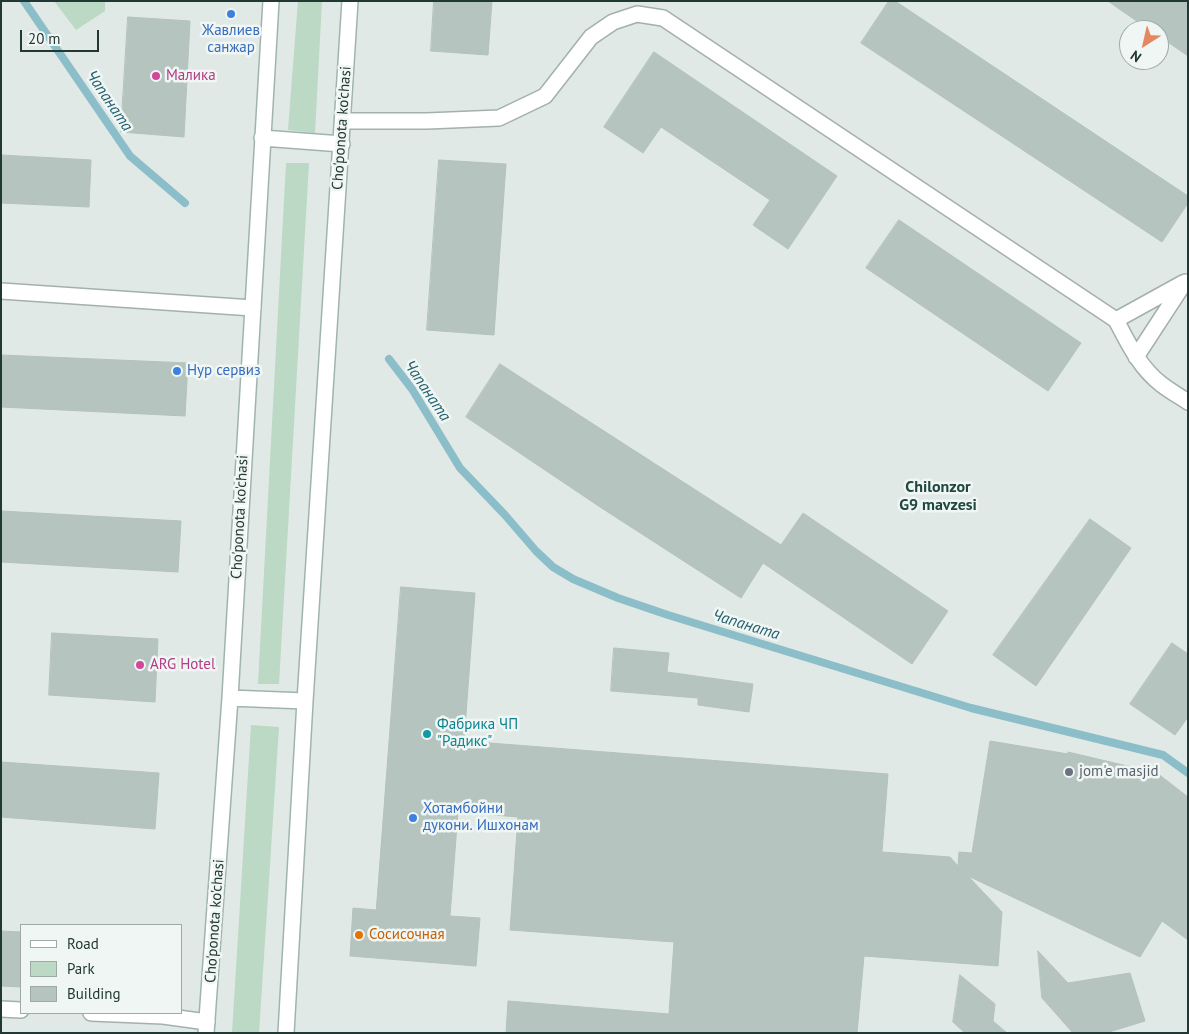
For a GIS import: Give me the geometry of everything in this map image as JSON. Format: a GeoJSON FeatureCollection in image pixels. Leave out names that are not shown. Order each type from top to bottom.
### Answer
{"type":"FeatureCollection","features":[{"type":"Feature","properties":{"kind":"main road","name":"Cho'ponota ko'chasi"},"geometry":{"type":"LineString","coordinates":[[207,1027],[230,698],[271,1]]}},
{"type":"Feature","properties":{"kind":"main road","name":"Cho'ponota ko'chasi"},"geometry":{"type":"LineString","coordinates":[[286,1033],[304,701],[350,1]]}},
{"type":"Feature","properties":{"kind":"main road"},"geometry":{"type":"LineString","coordinates":[[343,121],[499,118],[544,96],[591,37],[613,22],[637,14],[663,18],[1116,320],[1136,356],[1148,372],[1161,384],[1188,402]]}},
{"type":"Feature","properties":{"kind":"main road"},"geometry":{"type":"LineString","coordinates":[[262,138],[342,144]]}},
{"type":"Feature","properties":{"kind":"main road"},"geometry":{"type":"LineString","coordinates":[[1116,320],[1186,280]]}},
{"type":"Feature","properties":{"kind":"main road"},"geometry":{"type":"LineString","coordinates":[[1136,356],[1186,280]]}},
{"type":"Feature","properties":{"kind":"main road"},"geometry":{"type":"LineString","coordinates":[[1,291],[252,308]]}},
{"type":"Feature","properties":{"kind":"main road"},"geometry":{"type":"LineString","coordinates":[[230,698],[304,701]]}},
{"type":"Feature","properties":{"kind":"main road"},"geometry":{"type":"LineString","coordinates":[[1,1009],[20,1010]]}},
{"type":"Feature","properties":{"kind":"main road"},"geometry":{"type":"LineString","coordinates":[[114,1014],[163,1016],[207,1027]]}},
{"type":"Feature","properties":{"kind":"green space"},"geometry":{"type":"Polygon","coordinates":[[[54,1],[105,1],[105,11],[76,30],[54,1]]]}},
{"type":"Feature","properties":{"kind":"green space"},"geometry":{"type":"Polygon","coordinates":[[[298,1],[322,1],[315,133],[288,130],[298,1]]]}},
{"type":"Feature","properties":{"kind":"green space"},"geometry":{"type":"Polygon","coordinates":[[[286,163],[309,163],[279,684],[258,684],[286,163]]]}},
{"type":"Feature","properties":{"kind":"green space"},"geometry":{"type":"Polygon","coordinates":[[[251,725],[279,727],[259,1033],[232,1033],[251,725]]]}},
{"type":"Feature","properties":{"kind":"building"},"geometry":{"type":"Polygon","coordinates":[[[434,1],[492,1],[488,55],[431,51],[434,1]]]}},
{"type":"Feature","properties":{"kind":"building"},"geometry":{"type":"Polygon","coordinates":[[[889,1],[895,1],[1188,196],[1188,203],[1162,242],[861,43],[889,1]]]}},
{"type":"Feature","properties":{"kind":"building"},"geometry":{"type":"Polygon","coordinates":[[[1108,1],[1188,1],[1188,56],[1169,43],[1169,20],[1136,20],[1108,1]]]}},
{"type":"Feature","properties":{"kind":"building","name":"Малика"},"geometry":{"type":"Polygon","coordinates":[[[128,17],[190,21],[184,137],[121,132],[128,17]]]}},
{"type":"Feature","properties":{"kind":"building"},"geometry":{"type":"Polygon","coordinates":[[[654,52],[837,176],[788,249],[753,225],[770,200],[661,127],[643,153],[604,127],[654,52]]]}},
{"type":"Feature","properties":{"kind":"building"},"geometry":{"type":"Polygon","coordinates":[[[1,155],[91,160],[89,207],[1,203],[1,155]]]}},
{"type":"Feature","properties":{"kind":"building"},"geometry":{"type":"Polygon","coordinates":[[[439,160],[506,164],[494,335],[427,330],[439,160]]]}},
{"type":"Feature","properties":{"kind":"building"},"geometry":{"type":"Polygon","coordinates":[[[899,220],[1081,343],[1048,391],[866,268],[899,220]]]}},
{"type":"Feature","properties":{"kind":"building"},"geometry":{"type":"Polygon","coordinates":[[[1,355],[188,363],[185,416],[1,407],[1,355]]]}},
{"type":"Feature","properties":{"kind":"building"},"geometry":{"type":"Polygon","coordinates":[[[500,364],[781,545],[803,513],[948,611],[912,664],[763,563],[741,598],[600,507],[466,417],[500,364]]]}},
{"type":"Feature","properties":{"kind":"building"},"geometry":{"type":"Polygon","coordinates":[[[1,511],[181,521],[178,572],[1,562],[1,511]]]}},
{"type":"Feature","properties":{"kind":"building"},"geometry":{"type":"Polygon","coordinates":[[[1090,519],[1131,548],[1036,686],[993,655],[1090,519]]]}},
{"type":"Feature","properties":{"kind":"building"},"geometry":{"type":"Polygon","coordinates":[[[401,587],[475,593],[464,741],[888,774],[882,852],[950,857],[958,866],[959,852],[972,853],[990,741],[1068,754],[1068,752],[1157,773],[1188,797],[1188,940],[1162,921],[1140,957],[968,876],[1002,912],[998,966],[864,956],[857,1033],[506,1033],[508,1001],[669,1014],[674,942],[510,930],[518,817],[458,812],[450,916],[480,918],[476,966],[350,956],[353,908],[376,910],[401,587]]]}},
{"type":"Feature","properties":{"kind":"building"},"geometry":{"type":"Polygon","coordinates":[[[52,633],[158,639],[155,702],[49,695],[52,633]]]}},
{"type":"Feature","properties":{"kind":"building"},"geometry":{"type":"Polygon","coordinates":[[[1172,643],[1188,654],[1188,717],[1175,735],[1130,704],[1172,643]]]}},
{"type":"Feature","properties":{"kind":"building"},"geometry":{"type":"Polygon","coordinates":[[[614,648],[669,653],[667,672],[753,684],[749,712],[698,705],[698,698],[611,691],[614,648]]]}},
{"type":"Feature","properties":{"kind":"building"},"geometry":{"type":"Polygon","coordinates":[[[1,762],[159,773],[155,829],[1,817],[1,762]]]}},
{"type":"Feature","properties":{"kind":"building"},"geometry":{"type":"Polygon","coordinates":[[[1,931],[20,932],[20,987],[1,986],[1,931]]]}},
{"type":"Feature","properties":{"kind":"building"},"geometry":{"type":"Polygon","coordinates":[[[1038,951],[1068,983],[1130,973],[1145,1021],[1106,1033],[1073,1033],[1042,998],[1038,951]]]}},
{"type":"Feature","properties":{"kind":"building"},"geometry":{"type":"Polygon","coordinates":[[[960,975],[995,1004],[993,1021],[1007,1033],[965,1033],[953,1022],[960,975]]]}},
{"type":"Feature","properties":{"kind":"waterway","name":"Чапаната"},"geometry":{"type":"LineString","coordinates":[[24,1],[130,156],[185,203]]}},
{"type":"Feature","properties":{"kind":"waterway","name":"Чапаната"},"geometry":{"type":"LineString","coordinates":[[389,359],[412,389],[460,468],[536,551],[553,567],[573,579],[618,598],[668,615],[971,708],[1163,755],[1188,773]]}},
{"type":"Feature","properties":{"kind":"place","name":"Жавлиев санжар"},"geometry":{"type":"Point","coordinates":[231,14]}},
{"type":"Feature","properties":{"kind":"place","name":"Малика"},"geometry":{"type":"Point","coordinates":[156,76]}},
{"type":"Feature","properties":{"kind":"place","name":"Нур сервиз"},"geometry":{"type":"Point","coordinates":[177,371]}},
{"type":"Feature","properties":{"kind":"place","name":"ARG Hotel"},"geometry":{"type":"Point","coordinates":[140,665]}},
{"type":"Feature","properties":{"kind":"place","name":"Фабрика ЧП \"Радикс\""},"geometry":{"type":"Point","coordinates":[427,734]}},
{"type":"Feature","properties":{"kind":"place","name":"jom'e masjid"},"geometry":{"type":"Point","coordinates":[1069,772]}},
{"type":"Feature","properties":{"kind":"place","name":"Хотамбойни дукони. Ишхонам"},"geometry":{"type":"Point","coordinates":[413,818]}},
{"type":"Feature","properties":{"kind":"place","name":"Сосисочная"},"geometry":{"type":"Point","coordinates":[359,935]}},
{"type":"Feature","properties":{"kind":"district","name":"Chilonzor G9 mavzesi"},"geometry":{"type":"Point","coordinates":[938,496]}}]}
